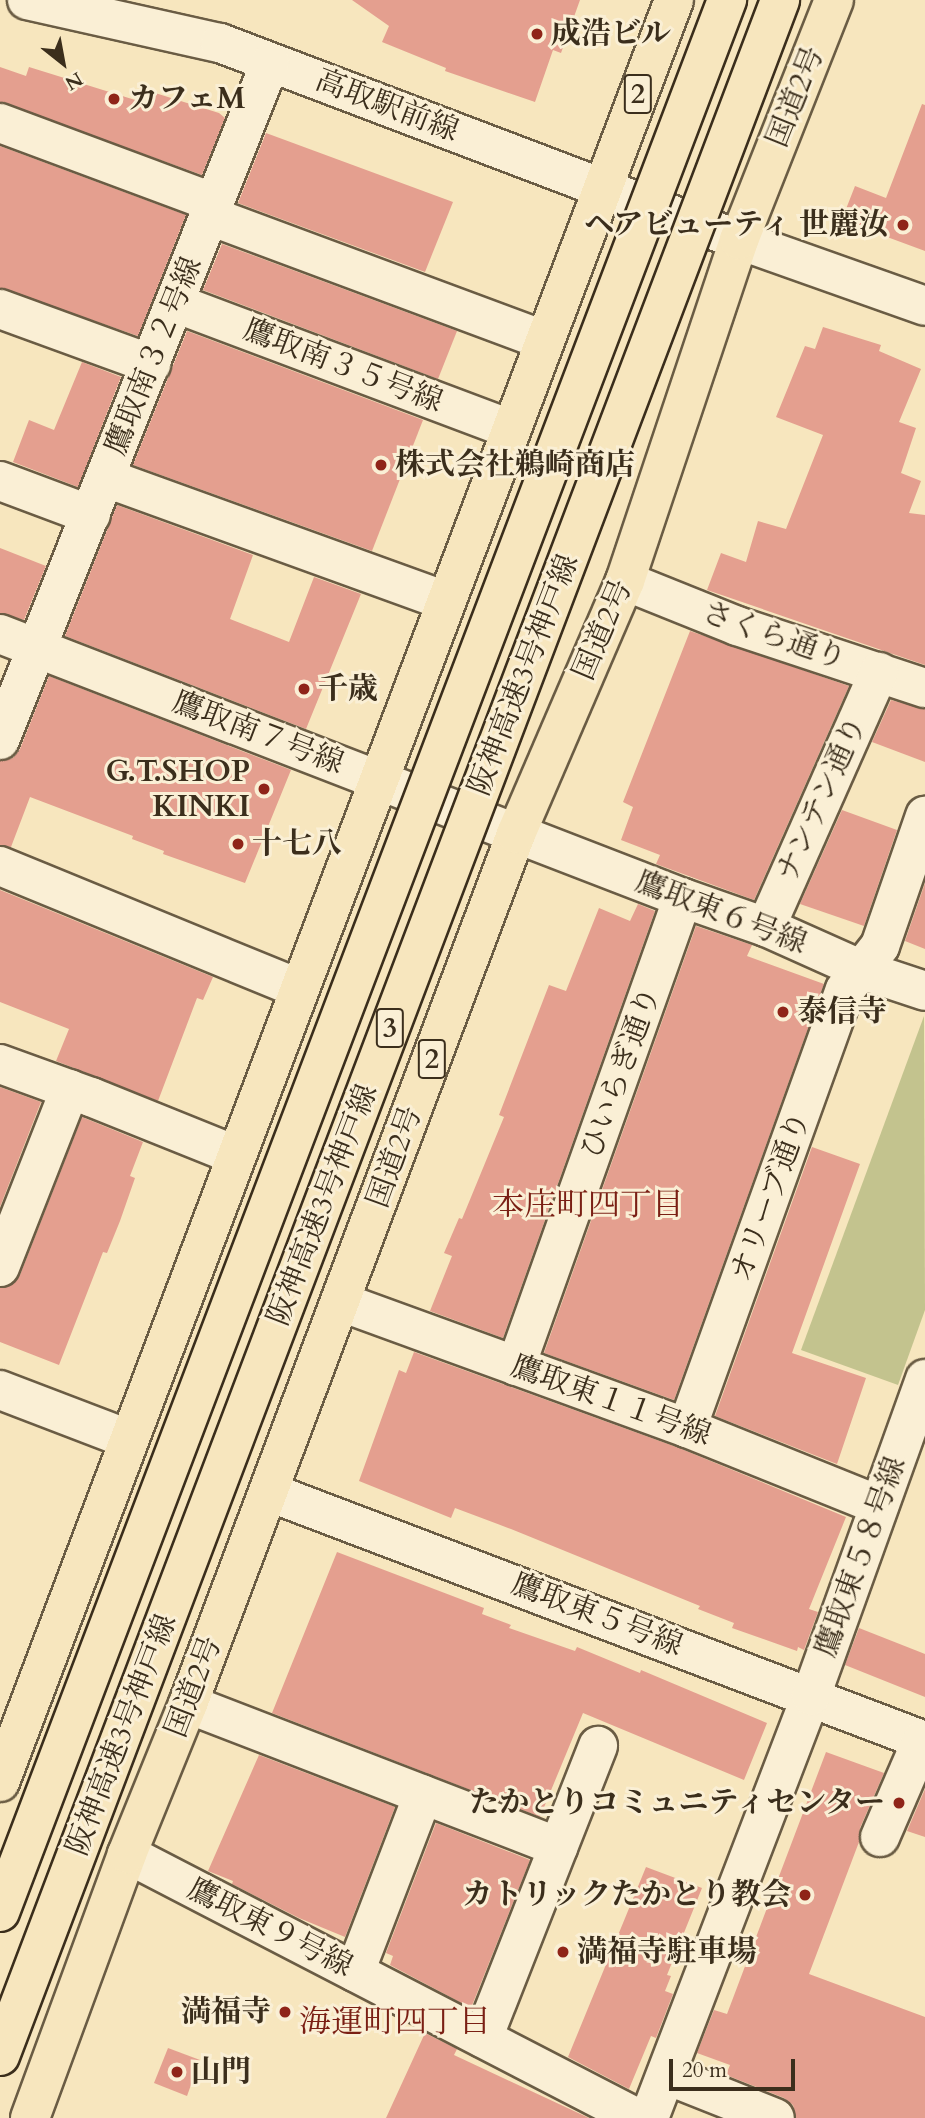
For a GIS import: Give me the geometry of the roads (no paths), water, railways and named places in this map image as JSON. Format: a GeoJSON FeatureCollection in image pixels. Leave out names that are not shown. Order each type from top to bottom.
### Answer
{"type":"FeatureCollection","features":[{"type":"Feature","properties":{"kind":"highway","name":"2"},"geometry":{"type":"LineString","coordinates":[[0,1782],[377,779],[674,0]]}},
{"type":"Feature","properties":{"kind":"highway","name":"阪神高速3号神戸線"},"geometry":{"type":"LineString","coordinates":[[0,1912],[727,0]]}},
{"type":"Feature","properties":{"kind":"highway","name":"阪神高速3号神戸線"},"geometry":{"type":"LineString","coordinates":[[0,2056],[780,0]]}},
{"type":"Feature","properties":{"kind":"highway","name":"国道2号"},"geometry":{"type":"LineString","coordinates":[[30,2118],[127,1854],[269,1492],[516,834],[625,581],[739,240],[834,0]]}},
{"type":"Feature","properties":{"kind":"street","name":"高取駅前線"},"geometry":{"type":"LineString","coordinates":[[27,0],[220,43],[739,240],[925,306]]}},
{"type":"Feature","properties":{"kind":"street","name":"鷹取南３２号線"},"geometry":{"type":"LineString","coordinates":[[0,740],[270,62]]}},
{"type":"Feature","properties":{"kind":"street"},"geometry":{"type":"LineString","coordinates":[[0,123],[544,341]]}},
{"type":"Feature","properties":{"kind":"street","name":"鷹取南３５号線"},"geometry":{"type":"LineString","coordinates":[[175,303],[510,429]]}},
{"type":"Feature","properties":{"kind":"street"},"geometry":{"type":"LineString","coordinates":[[0,309],[151,364]]}},
{"type":"Feature","properties":{"kind":"street"},"geometry":{"type":"LineString","coordinates":[[106,478],[445,601]]}},
{"type":"Feature","properties":{"kind":"street"},"geometry":{"type":"LineString","coordinates":[[0,481],[91,515]]}},
{"type":"Feature","properties":{"kind":"street","name":"さくら通り"},"geometry":{"type":"LineString","coordinates":[[625,581],[737,626],[925,688]]}},
{"type":"Feature","properties":{"kind":"street","name":"鷹取南７号線"},"geometry":{"type":"LineString","coordinates":[[0,635],[516,834]]}},
{"type":"Feature","properties":{"kind":"street","name":"ナンテン通り"},"geometry":{"type":"LineString","coordinates":[[766,927],[879,671]]}},
{"type":"Feature","properties":{"kind":"street","name":"オリーブ通り"},"geometry":{"type":"LineString","coordinates":[[687,1428],[845,990],[880,946],[925,816]]}},
{"type":"Feature","properties":{"kind":"street","name":"鷹取東６号線"},"geometry":{"type":"LineString","coordinates":[[516,834],[766,927],[862,970],[925,991]]}},
{"type":"Feature","properties":{"kind":"street"},"geometry":{"type":"LineString","coordinates":[[0,866],[298,988]]}},
{"type":"Feature","properties":{"kind":"street","name":"ひいらぎ通り"},"geometry":{"type":"LineString","coordinates":[[516,1366],[683,898]]}},
{"type":"Feature","properties":{"kind":"street"},"geometry":{"type":"LineString","coordinates":[[0,1065],[69,1089],[235,1155]]}},
{"type":"Feature","properties":{"kind":"street"},"geometry":{"type":"LineString","coordinates":[[0,1267],[69,1089]]}},
{"type":"Feature","properties":{"kind":"street","name":"鷹取東１１号線"},"geometry":{"type":"LineString","coordinates":[[341,1302],[687,1428],[879,1505]]}},
{"type":"Feature","properties":{"kind":"street","name":"鷹取東５８号線"},"geometry":{"type":"LineString","coordinates":[[649,2118],[811,1696],[925,1379]]}},
{"type":"Feature","properties":{"kind":"street"},"geometry":{"type":"LineString","coordinates":[[0,1390],[128,1439]]}},
{"type":"Feature","properties":{"kind":"street","name":"鷹取東５号線"},"geometry":{"type":"LineString","coordinates":[[269,1492],[924,1740]]}},
{"type":"Feature","properties":{"kind":"street"},"geometry":{"type":"LineString","coordinates":[[188,1704],[558,1847]]}},
{"type":"Feature","properties":{"kind":"street"},"geometry":{"type":"LineString","coordinates":[[880,1837],[924,1740]]}},
{"type":"Feature","properties":{"kind":"street"},"geometry":{"type":"LineString","coordinates":[[483,2038],[598,1746]]}},
{"type":"Feature","properties":{"kind":"street"},"geometry":{"type":"LineString","coordinates":[[355,1972],[423,1795]]}},
{"type":"Feature","properties":{"kind":"street","name":"鷹取東９号線"},"geometry":{"type":"LineString","coordinates":[[127,1854],[637,2118]]}},
{"type":"Feature","properties":{"kind":"street"},"geometry":{"type":"LineString","coordinates":[[667,2075],[775,2118]]}},
{"type":"Feature","properties":{"kind":"place","name":"成浩ビル"},"geometry":{"type":"Point","coordinates":[537,34]}},
{"type":"Feature","properties":{"kind":"place","name":"カフェM"},"geometry":{"type":"Point","coordinates":[114,99]}},
{"type":"Feature","properties":{"kind":"place","name":"ヘアビューティ 世麗汝"},"geometry":{"type":"Point","coordinates":[903,225]}},
{"type":"Feature","properties":{"kind":"place","name":"株式会社鵜崎商店"},"geometry":{"type":"Point","coordinates":[381,465]}},
{"type":"Feature","properties":{"kind":"place","name":"千歳"},"geometry":{"type":"Point","coordinates":[304,689]}},
{"type":"Feature","properties":{"kind":"place","name":"G.T.SHOP KINKI"},"geometry":{"type":"Point","coordinates":[264,789]}},
{"type":"Feature","properties":{"kind":"place","name":"十七八"},"geometry":{"type":"Point","coordinates":[238,844]}},
{"type":"Feature","properties":{"kind":"place","name":"泰信寺"},"geometry":{"type":"Point","coordinates":[783,1012]}},
{"type":"Feature","properties":{"kind":"place","name":"たかとりコミュニティセンター"},"geometry":{"type":"Point","coordinates":[899,1803]}},
{"type":"Feature","properties":{"kind":"place","name":"カトリックたかとり教会"},"geometry":{"type":"Point","coordinates":[805,1895]}},
{"type":"Feature","properties":{"kind":"place","name":"満福寺駐車場"},"geometry":{"type":"Point","coordinates":[563,1952]}},
{"type":"Feature","properties":{"kind":"place","name":"満福寺"},"geometry":{"type":"Point","coordinates":[285,2012]}},
{"type":"Feature","properties":{"kind":"place","name":"山門"},"geometry":{"type":"Point","coordinates":[177,2072]}},
{"type":"Feature","properties":{"kind":"district","name":"本庄町四丁目"},"geometry":{"type":"Point","coordinates":[588,1205]}},
{"type":"Feature","properties":{"kind":"district","name":"海運町四丁目"},"geometry":{"type":"Point","coordinates":[395,2022]}}]}
